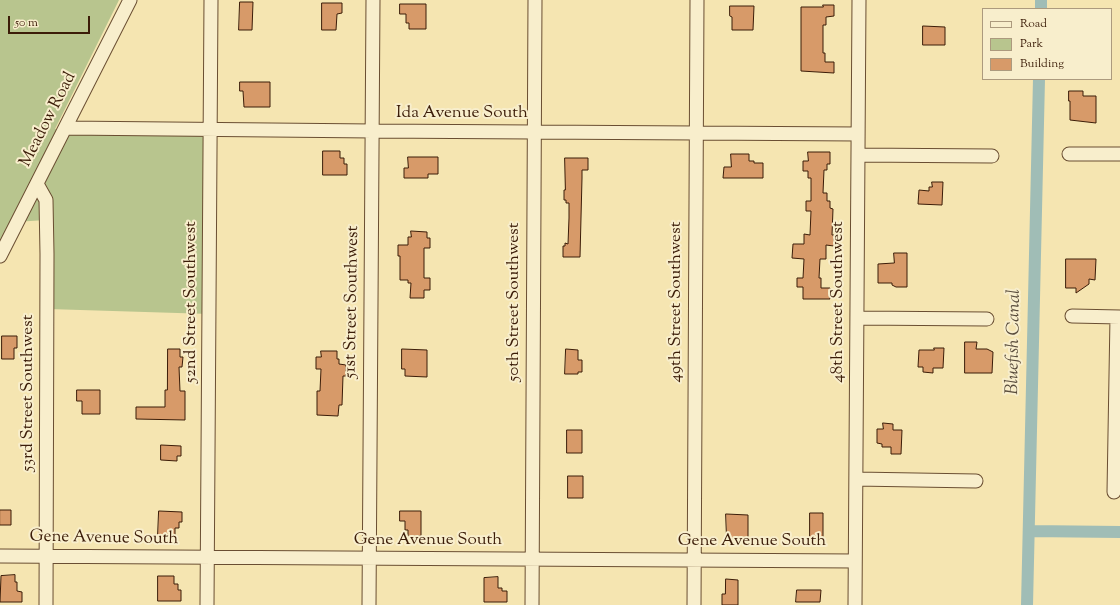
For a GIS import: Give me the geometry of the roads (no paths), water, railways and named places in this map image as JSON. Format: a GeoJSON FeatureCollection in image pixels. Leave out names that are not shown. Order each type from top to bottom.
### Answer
{"type":"FeatureCollection","features":[{"type":"Feature","properties":{"kind":"street","name":"Meadow Road"},"geometry":{"type":"LineString","coordinates":[[0,256],[130,0]]}},
{"type":"Feature","properties":{"kind":"street","name":"52nd Street Southwest"},"geometry":{"type":"LineString","coordinates":[[207,605],[211,0]]}},
{"type":"Feature","properties":{"kind":"street","name":"51st Street Southwest"},"geometry":{"type":"LineString","coordinates":[[369,605],[373,0]]}},
{"type":"Feature","properties":{"kind":"street","name":"50th Street Southwest"},"geometry":{"type":"LineString","coordinates":[[532,605],[535,0]]}},
{"type":"Feature","properties":{"kind":"street","name":"49th Street Southwest"},"geometry":{"type":"LineString","coordinates":[[694,605],[697,0]]}},
{"type":"Feature","properties":{"kind":"street","name":"48th Street Southwest"},"geometry":{"type":"LineString","coordinates":[[855,605],[859,0]]}},
{"type":"Feature","properties":{"kind":"street","name":"Ida Avenue South"},"geometry":{"type":"LineString","coordinates":[[66,128],[858,134]]}},
{"type":"Feature","properties":{"kind":"street"},"geometry":{"type":"LineString","coordinates":[[1069,154],[1120,154]]}},
{"type":"Feature","properties":{"kind":"street"},"geometry":{"type":"LineString","coordinates":[[858,155],[992,156]]}},
{"type":"Feature","properties":{"kind":"street","name":"53rd Street Southwest"},"geometry":{"type":"LineString","coordinates":[[37,184],[46,200],[46,605]]}},
{"type":"Feature","properties":{"kind":"street"},"geometry":{"type":"LineString","coordinates":[[1072,316],[1118,317],[1114,492]]}},
{"type":"Feature","properties":{"kind":"street"},"geometry":{"type":"LineString","coordinates":[[857,318],[987,318]]}},
{"type":"Feature","properties":{"kind":"street"},"geometry":{"type":"LineString","coordinates":[[856,479],[976,481]]}},
{"type":"Feature","properties":{"kind":"street","name":"Gene Avenue South"},"geometry":{"type":"LineString","coordinates":[[0,556],[856,561]]}},
{"type":"Feature","properties":{"kind":"waterway","name":"Bluefish Canal"},"geometry":{"type":"LineString","coordinates":[[1041,0],[1041,8]]}},
{"type":"Feature","properties":{"kind":"waterway","name":"Bluefish Canal"},"geometry":{"type":"LineString","coordinates":[[1027,605],[1039,80]]}},
{"type":"Feature","properties":{"kind":"waterway"},"geometry":{"type":"LineString","coordinates":[[1029,531],[1120,532]]}}]}
